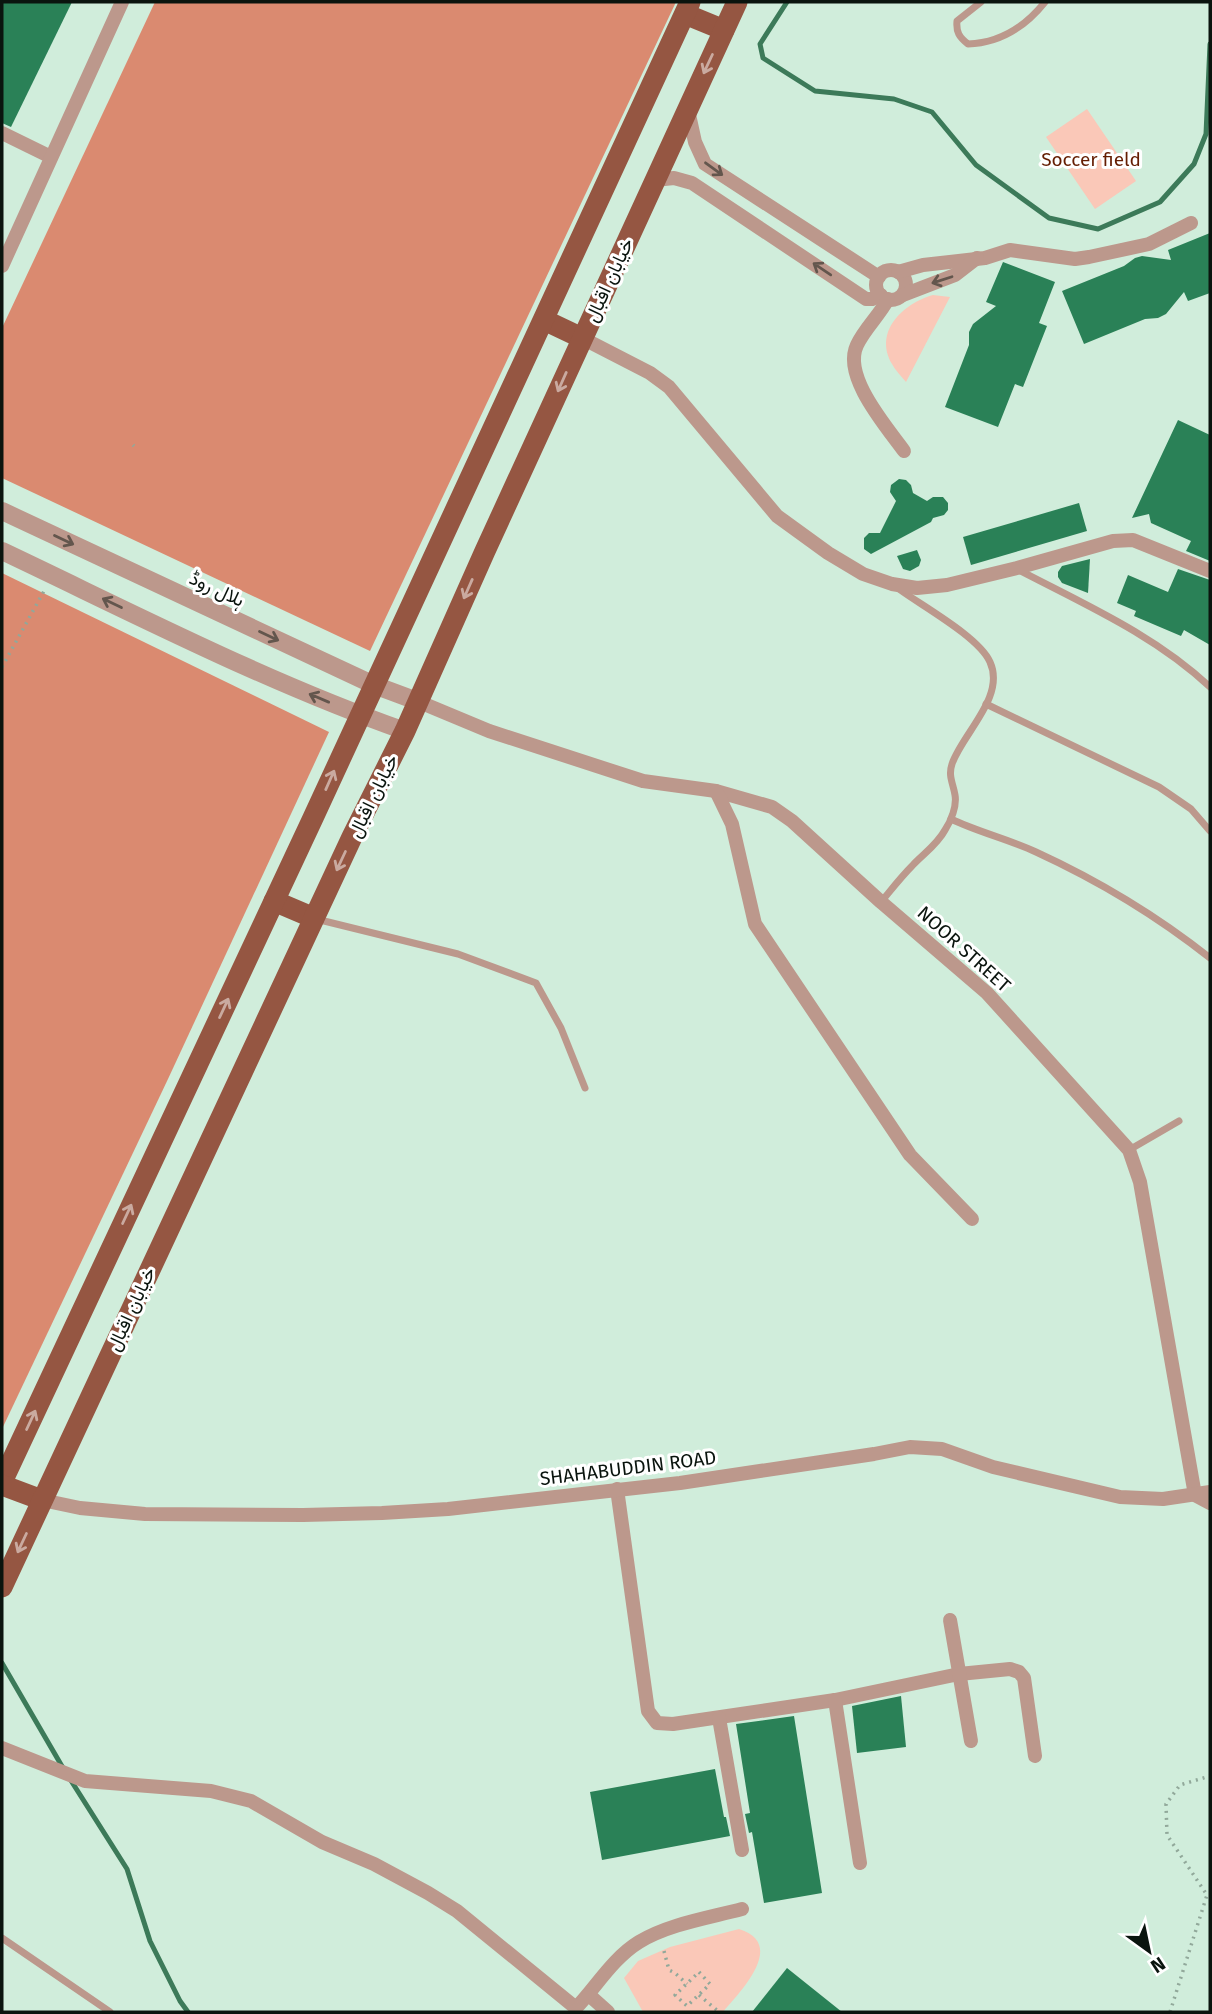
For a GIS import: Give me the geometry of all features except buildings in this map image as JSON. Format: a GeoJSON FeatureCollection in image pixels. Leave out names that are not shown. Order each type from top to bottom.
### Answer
{"type":"FeatureCollection","features":[{"type":"Feature","properties":{"kind":"main road","name":"خیابان اقبال"},"geometry":{"type":"LineString","coordinates":[[2,1587],[314,918],[405,731],[737,2]]}},
{"type":"Feature","properties":{"kind":"main road"},"geometry":{"type":"LineString","coordinates":[[42,1500],[2,1484],[687,8],[724,30]]}},
{"type":"Feature","properties":{"kind":"main road"},"geometry":{"type":"LineString","coordinates":[[544,320],[582,338]]}},
{"type":"Feature","properties":{"kind":"main road"},"geometry":{"type":"LineString","coordinates":[[274,901],[314,918]]}},
{"type":"Feature","properties":{"kind":"street"},"geometry":{"type":"LineString","coordinates":[[2,267],[122,2]]}},
{"type":"Feature","properties":{"kind":"street"},"geometry":{"type":"LineString","coordinates":[[688,108],[695,142],[705,164],[879,276]]}},
{"type":"Feature","properties":{"kind":"street"},"geometry":{"type":"LineString","coordinates":[[2,133],[51,157]]}},
{"type":"Feature","properties":{"kind":"street"},"geometry":{"type":"LineString","coordinates":[[655,180],[674,178],[692,183],[866,299],[896,299],[955,275],[977,258]]}},
{"type":"Feature","properties":{"kind":"street"},"geometry":{"type":"LineString","coordinates":[[879,276],[890,271],[898,272],[923,265],[1018,250],[1063,257],[1089,257],[1149,244],[1191,223]]}},
{"type":"Feature","properties":{"kind":"street"},"geometry":{"type":"LineString","coordinates":[[898,272],[906,284],[903,295]]}},
{"type":"Feature","properties":{"kind":"street"},"geometry":{"type":"LineString","coordinates":[[879,276],[877,284],[884,297]]}},
{"type":"Feature","properties":{"kind":"street"},"geometry":{"type":"LineString","coordinates":[[884,297],[858,341],[853,363],[857,379],[904,451]]}},
{"type":"Feature","properties":{"kind":"street"},"geometry":{"type":"LineString","coordinates":[[582,338],[650,373],[669,387],[777,516],[828,553],[863,574],[892,584],[917,588],[947,585],[1113,541],[1133,540],[1210,571]]}},
{"type":"Feature","properties":{"kind":"street","name":"ہلال روڈ"},"geometry":{"type":"LineString","coordinates":[[2,511],[374,685],[417,701]]}},
{"type":"Feature","properties":{"kind":"street"},"geometry":{"type":"LineString","coordinates":[[2,551],[233,662],[359,715],[405,731]]}},
{"type":"Feature","properties":{"kind":"street","name":"NOOR STREET"},"geometry":{"type":"LineString","coordinates":[[417,701],[489,731],[643,781],[716,790],[772,807],[792,821],[987,993],[1129,1150],[1140,1182],[1195,1495]]}},
{"type":"Feature","properties":{"kind":"street"},"geometry":{"type":"LineString","coordinates":[[716,790],[732,824],[755,924],[911,1155],[972,1219]]}},
{"type":"Feature","properties":{"kind":"street","name":"SHAHABUDDIN ROAD"},"geometry":{"type":"LineString","coordinates":[[42,1500],[114,1513],[303,1516],[448,1509],[680,1483],[910,1447],[942,1449],[993,1467],[1120,1497],[1163,1499],[1210,1492]]}},
{"type":"Feature","properties":{"kind":"street"},"geometry":{"type":"LineString","coordinates":[[617,1489],[648,1712],[657,1723],[673,1724],[719,1718],[835,1700],[959,1674],[1010,1669],[1019,1672],[1024,1678],[1035,1756]]}},
{"type":"Feature","properties":{"kind":"street"},"geometry":{"type":"LineString","coordinates":[[1195,1495],[1210,1503]]}},
{"type":"Feature","properties":{"kind":"street"},"geometry":{"type":"LineString","coordinates":[[950,1620],[971,1741]]}},
{"type":"Feature","properties":{"kind":"street"},"geometry":{"type":"LineString","coordinates":[[835,1700],[860,1863]]}},
{"type":"Feature","properties":{"kind":"street"},"geometry":{"type":"LineString","coordinates":[[719,1718],[742,1850]]}},
{"type":"Feature","properties":{"kind":"street"},"geometry":{"type":"LineString","coordinates":[[2,1748],[85,1781],[211,1791],[251,1801],[322,1842],[374,1864],[457,1911],[576,2010],[615,1963],[639,1942],[680,1925],[742,1909]]}},
{"type":"Feature","properties":{"kind":"street"},"geometry":{"type":"LineString","coordinates":[[589,1995],[608,2012]]}},
{"type":"Feature","properties":{"kind":"lane"},"geometry":{"type":"LineString","coordinates":[[981,2],[957,21],[956,30],[960,38],[968,44],[979,44],[1005,36],[1023,27],[1045,2]]}},
{"type":"Feature","properties":{"kind":"lane"},"geometry":{"type":"LineString","coordinates":[[1017,568],[1154,643],[1187,665],[1210,687]]}},
{"type":"Feature","properties":{"kind":"lane"},"geometry":{"type":"LineString","coordinates":[[881,902],[944,833],[951,819],[955,804],[949,775],[952,762],[986,704],[992,689],[993,675],[984,652],[968,637],[892,584]]}},
{"type":"Feature","properties":{"kind":"lane"},"geometry":{"type":"LineString","coordinates":[[986,704],[1159,787],[1191,810],[1210,831]]}},
{"type":"Feature","properties":{"kind":"lane"},"geometry":{"type":"LineString","coordinates":[[951,819],[1035,851],[1096,883],[1175,930],[1210,958]]}},
{"type":"Feature","properties":{"kind":"lane"},"geometry":{"type":"LineString","coordinates":[[314,918],[458,954],[536,984],[561,1028],[585,1088]]}},
{"type":"Feature","properties":{"kind":"lane"},"geometry":{"type":"LineString","coordinates":[[1129,1150],[1179,1121]]}},
{"type":"Feature","properties":{"kind":"lane"},"geometry":{"type":"LineString","coordinates":[[2,1938],[110,2012]]}},
{"type":"Feature","properties":{"kind":"path"},"geometry":{"type":"LineString","coordinates":[[2,667],[47,586]]}},
{"type":"Feature","properties":{"kind":"path"},"geometry":{"type":"LineString","coordinates":[[1170,2012],[1208,1895],[1167,1835],[1166,1804],[1180,1785],[1210,1776]]}},
{"type":"Feature","properties":{"kind":"path"},"geometry":{"type":"LineString","coordinates":[[663,1951],[669,1970],[687,1984]]}},
{"type":"Feature","properties":{"kind":"path"},"geometry":{"type":"LineString","coordinates":[[699,1972],[710,1984],[698,1994],[687,2006],[675,1995],[699,1972]]}},
{"type":"Feature","properties":{"kind":"path"},"geometry":{"type":"LineString","coordinates":[[698,1994],[719,2012]]}},
{"type":"Feature","properties":{"kind":"green space","name":"Soccer field"},"geometry":{"type":"Polygon","coordinates":[[[1087,109],[1136,181],[1095,209],[1046,137],[1087,109]]]}},
{"type":"Feature","properties":{"kind":"green space"},"geometry":{"type":"Polygon","coordinates":[[[933,295],[950,297],[906,382],[893,366],[887,352],[889,330],[902,312],[933,295]]]}},
{"type":"Feature","properties":{"kind":"green space"},"geometry":{"type":"Polygon","coordinates":[[[739,1929],[753,1936],[759,1945],[760,1956],[749,1980],[723,2012],[643,2012],[624,1978],[638,1961],[670,1947],[739,1929]]]}},
{"type":"Feature","properties":{"kind":"shaded area"},"geometry":{"type":"Polygon","coordinates":[[[155,2],[676,2],[370,651],[2,478],[2,328],[155,2]]]}},
{"type":"Feature","properties":{"kind":"shaded area"},"geometry":{"type":"Polygon","coordinates":[[[2,573],[329,732],[2,1429],[2,573]]]}},
{"type":"Feature","properties":{"kind":"waterway"},"geometry":{"type":"LineString","coordinates":[[787,2],[760,44],[763,58],[815,91],[894,99],[932,112],[976,165],[1049,218],[1098,229],[1160,202],[1194,164],[1206,134],[1210,44]]}},
{"type":"Feature","properties":{"kind":"waterway"},"geometry":{"type":"LineString","coordinates":[[2,1663],[63,1768]]}},
{"type":"Feature","properties":{"kind":"waterway"},"geometry":{"type":"LineString","coordinates":[[70,1779],[127,1869],[150,1941],[188,2012]]}}]}
